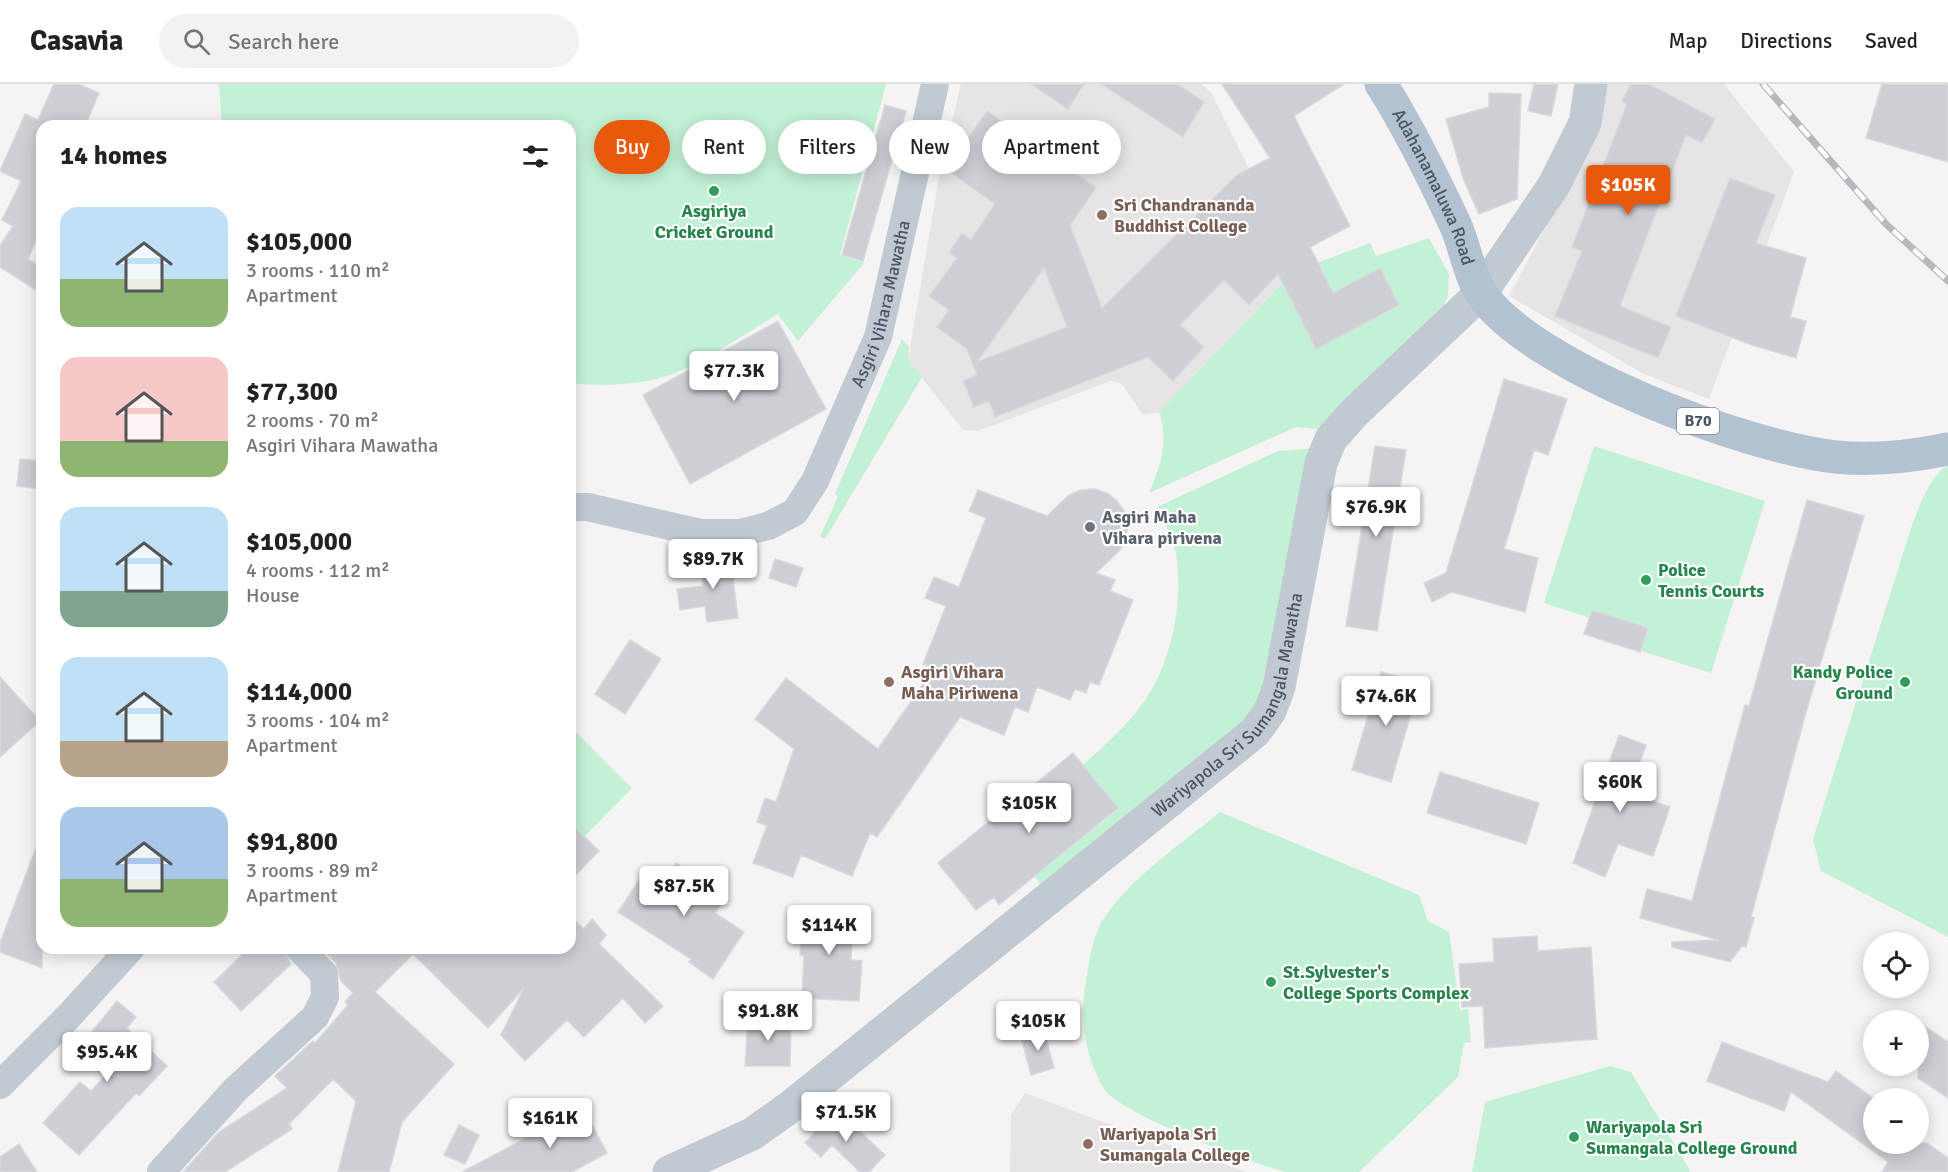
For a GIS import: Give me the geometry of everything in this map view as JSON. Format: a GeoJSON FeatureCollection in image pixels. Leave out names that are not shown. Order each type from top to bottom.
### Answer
{"type":"FeatureCollection","features":[{"type":"Feature","properties":{"kind":"main road","name":"Adahanamaluwa Road"},"geometry":{"type":"LineString","coordinates":[[1381,84],[1455,225],[1481,293]]}},
{"type":"Feature","properties":{"kind":"main road","name":"B70"},"geometry":{"type":"LineString","coordinates":[[1481,293],[1493,309],[1511,325],[1585,372],[1682,415],[1723,429],[1766,442],[1835,457],[1911,457],[1948,449]]}},
{"type":"Feature","properties":{"kind":"street","name":"Asgiri Vihara Mawatha"},"geometry":{"type":"LineString","coordinates":[[576,507],[588,507],[700,533],[740,533],[768,526],[795,513],[815,480],[878,337],[935,84]]}},
{"type":"Feature","properties":{"kind":"street","name":"Wariyapola Sri Sumangala Mawatha"},"geometry":{"type":"LineString","coordinates":[[669,1172],[752,1134],[790,1107],[1255,732],[1270,711],[1279,687],[1321,463],[1331,439],[1353,414],[1481,293],[1554,185],[1585,123],[1591,84]]}},
{"type":"Feature","properties":{"kind":"street"},"geometry":{"type":"LineString","coordinates":[[0,1085],[68,1017],[126,954]]}},
{"type":"Feature","properties":{"kind":"street"},"geometry":{"type":"LineString","coordinates":[[161,1172],[236,1089],[315,1017],[325,997],[324,974],[305,954]]}},
{"type":"Feature","properties":{"kind":"shaded area","name":"Sri Chandrananda Buddhist College"},"geometry":{"type":"Polygon","coordinates":[[[961,84],[1202,84],[1212,94],[1293,258],[1293,272],[1159,412],[1143,415],[1122,384],[1111,381],[978,431],[963,430],[908,360],[940,174],[970,174],[970,120],[952,120],[961,84]]]}},
{"type":"Feature","properties":{"kind":"shaded area"},"geometry":{"type":"Polygon","coordinates":[[[1604,84],[1724,84],[1794,172],[1709,399],[1644,374],[1509,296],[1596,132],[1604,84]]]}},
{"type":"Feature","properties":{"kind":"shaded area","name":"Wariyapola Sri Sumangala College"},"geometry":{"type":"Polygon","coordinates":[[[1025,1093],[1247,1172],[1010,1172],[1011,1115],[1025,1093]]]}},
{"type":"Feature","properties":{"kind":"green space","name":"Asgiriya Cricket Ground"},"geometry":{"type":"Polygon","coordinates":[[[219,84],[886,84],[876,120],[778,120],[778,174],[862,174],[840,255],[864,263],[798,341],[778,314],[712,355],[670,375],[620,384],[576,384],[576,120],[222,120],[219,84]]]}},
{"type":"Feature","properties":{"kind":"green space"},"geometry":{"type":"Polygon","coordinates":[[[1429,238],[1449,274],[1448,296],[1436,323],[1329,430],[1296,427],[1149,493],[1162,453],[1163,433],[1159,412],[1293,272],[1370,243],[1376,256],[1429,238]]]}},
{"type":"Feature","properties":{"kind":"green space"},"geometry":{"type":"Polygon","coordinates":[[[902,339],[909,346],[908,360],[922,377],[825,539],[820,537],[838,496],[835,494],[902,339]]]}},
{"type":"Feature","properties":{"kind":"green space","name":"Police Tennis Courts"},"geometry":{"type":"Polygon","coordinates":[[[1594,446],[1765,501],[1711,673],[1641,651],[1647,628],[1592,610],[1590,618],[1544,603],[1594,446]]]}},
{"type":"Feature","properties":{"kind":"green space"},"geometry":{"type":"Polygon","coordinates":[[[1317,448],[1280,647],[1251,721],[1047,893],[1035,876],[1118,809],[1083,765],[1124,726],[1146,699],[1170,645],[1178,603],[1177,563],[1173,540],[1157,507],[1278,451],[1317,448]]]}},
{"type":"Feature","properties":{"kind":"green space","name":"Kandy Police Ground"},"geometry":{"type":"Polygon","coordinates":[[[1948,465],[1948,937],[1821,871],[1813,839],[1912,525],[1930,484],[1948,465]]]}},
{"type":"Feature","properties":{"kind":"green space"},"geometry":{"type":"Polygon","coordinates":[[[576,732],[632,788],[584,837],[576,828],[576,732]]]}},
{"type":"Feature","properties":{"kind":"green space","name":"St.Sylvester's College Sports Complex"},"geometry":{"type":"Polygon","coordinates":[[[1220,812],[1419,895],[1428,921],[1449,932],[1460,1010],[1468,1009],[1471,1042],[1464,1043],[1458,1077],[1359,1172],[1286,1172],[1219,1149],[1161,1125],[1117,1100],[1105,1090],[1093,1067],[1086,1041],[1083,1015],[1090,955],[1101,923],[1125,892],[1140,878],[1220,812]]]}},
{"type":"Feature","properties":{"kind":"green space","name":"Wariyapola Sri Sumangala College Ground"},"geometry":{"type":"Polygon","coordinates":[[[1610,1066],[1631,1072],[1691,1172],[1472,1172],[1485,1102],[1610,1066]]]}},
{"type":"Feature","properties":{"kind":"building"},"geometry":{"type":"Polygon","coordinates":[[[54,84],[78,84],[99,93],[88,120],[38,120],[54,84]]]}},
{"type":"Feature","properties":{"kind":"building"},"geometry":{"type":"Polygon","coordinates":[[[1031,84],[1084,84],[1068,109],[1031,84]]]}},
{"type":"Feature","properties":{"kind":"building"},"geometry":{"type":"Polygon","coordinates":[[[1101,84],[1177,84],[1204,102],[1183,137],[1101,84]]]}},
{"type":"Feature","properties":{"kind":"building"},"geometry":{"type":"Polygon","coordinates":[[[1222,84],[1344,84],[1294,116],[1350,226],[1310,247],[1333,293],[1380,268],[1399,305],[1316,349],[1278,274],[1249,305],[1224,280],[1180,325],[1204,347],[1173,381],[1148,357],[995,417],[989,401],[974,407],[963,381],[977,375],[967,349],[937,327],[949,310],[929,296],[957,258],[949,252],[962,233],[971,240],[995,204],[953,174],[970,174],[970,135],[987,111],[1000,120],[982,120],[982,174],[1076,174],[1096,188],[1070,225],[1102,308],[1237,175],[1270,158],[1222,84]],[[1044,268],[977,362],[1067,327],[1044,268]]]}},
{"type":"Feature","properties":{"kind":"building"},"geometry":{"type":"Polygon","coordinates":[[[1534,84],[1558,84],[1551,116],[1528,111],[1534,84]]]}},
{"type":"Feature","properties":{"kind":"building"},"geometry":{"type":"Polygon","coordinates":[[[1631,84],[1649,84],[1715,119],[1702,143],[1686,135],[1620,306],[1671,327],[1658,358],[1555,316],[1582,251],[1572,247],[1627,104],[1622,101],[1631,84]]]}},
{"type":"Feature","properties":{"kind":"building"},"geometry":{"type":"Polygon","coordinates":[[[1882,84],[1948,84],[1948,162],[1866,138],[1882,84]]]}},
{"type":"Feature","properties":{"kind":"building"},"geometry":{"type":"Polygon","coordinates":[[[1489,93],[1521,94],[1517,199],[1479,214],[1463,178],[1446,119],[1489,107],[1489,93]]]}},
{"type":"Feature","properties":{"kind":"building"},"geometry":{"type":"Polygon","coordinates":[[[885,105],[906,111],[903,120],[889,120],[889,170],[863,261],[842,255],[865,174],[877,174],[877,133],[885,105]]]}},
{"type":"Feature","properties":{"kind":"building"},"geometry":{"type":"Polygon","coordinates":[[[25,114],[38,120],[36,120],[36,241],[28,259],[36,264],[36,290],[0,267],[0,246],[13,226],[2,220],[21,181],[0,171],[25,114]]]}},
{"type":"Feature","properties":{"kind":"building"},"geometry":{"type":"Polygon","coordinates":[[[1730,178],[1775,195],[1756,243],[1806,258],[1790,317],[1806,321],[1796,358],[1752,345],[1676,316],[1730,178]]]}},
{"type":"Feature","properties":{"kind":"building"},"geometry":{"type":"Polygon","coordinates":[[[778,321],[826,409],[690,484],[643,395],[778,321]]]}},
{"type":"Feature","properties":{"kind":"building"},"geometry":{"type":"Polygon","coordinates":[[[1504,379],[1567,399],[1548,455],[1534,450],[1504,549],[1538,558],[1525,612],[1452,592],[1432,602],[1424,583],[1446,573],[1504,379]]]}},
{"type":"Feature","properties":{"kind":"building"},"geometry":{"type":"Polygon","coordinates":[[[1375,446],[1406,450],[1377,631],[1346,626],[1375,446]]]}},
{"type":"Feature","properties":{"kind":"building"},"geometry":{"type":"Polygon","coordinates":[[[20,459],[36,460],[36,488],[17,486],[20,459]]]}},
{"type":"Feature","properties":{"kind":"building"},"geometry":{"type":"Polygon","coordinates":[[[1094,489],[1107,493],[1117,501],[1125,512],[1128,525],[1126,538],[1120,550],[1096,573],[1115,580],[1110,591],[1133,600],[1099,685],[1090,682],[1086,693],[1075,689],[1070,700],[1037,687],[1028,712],[1015,707],[1004,735],[960,717],[877,837],[870,833],[852,876],[801,855],[793,877],[753,863],[767,826],[757,822],[765,798],[776,802],[794,749],[755,719],[786,678],[878,749],[934,668],[923,664],[946,606],[925,598],[934,577],[959,587],[986,518],[969,511],[978,490],[1047,516],[1069,495],[1081,490],[1094,489]]]}},
{"type":"Feature","properties":{"kind":"building"},"geometry":{"type":"Polygon","coordinates":[[[1807,500],[1864,516],[1805,716],[1751,917],[1754,918],[1746,947],[1742,946],[1730,962],[1672,947],[1672,942],[1719,940],[1640,918],[1647,889],[1692,901],[1745,705],[1749,706],[1807,500]]]}},
{"type":"Feature","properties":{"kind":"building"},"geometry":{"type":"Polygon","coordinates":[[[730,555],[738,618],[707,622],[705,606],[680,610],[677,589],[703,586],[699,559],[730,555]]]}},
{"type":"Feature","properties":{"kind":"building"},"geometry":{"type":"Polygon","coordinates":[[[775,559],[803,568],[796,587],[769,578],[775,559]]]}},
{"type":"Feature","properties":{"kind":"building"},"geometry":{"type":"Polygon","coordinates":[[[1592,610],[1648,628],[1640,652],[1584,634],[1592,610]]]}},
{"type":"Feature","properties":{"kind":"building"},"geometry":{"type":"Polygon","coordinates":[[[630,640],[661,659],[625,714],[595,694],[630,640]]]}},
{"type":"Feature","properties":{"kind":"building"},"geometry":{"type":"Polygon","coordinates":[[[1381,672],[1420,683],[1391,782],[1352,770],[1381,672]]]}},
{"type":"Feature","properties":{"kind":"building"},"geometry":{"type":"Polygon","coordinates":[[[0,677],[36,717],[36,725],[0,757],[0,677]]]}},
{"type":"Feature","properties":{"kind":"building"},"geometry":{"type":"Polygon","coordinates":[[[1619,735],[1646,745],[1629,793],[1670,807],[1653,856],[1618,844],[1605,877],[1573,863],[1619,735]]]}},
{"type":"Feature","properties":{"kind":"building"},"geometry":{"type":"Polygon","coordinates":[[[1073,753],[1118,808],[999,905],[994,897],[976,910],[938,863],[1073,753]]]}},
{"type":"Feature","properties":{"kind":"building"},"geometry":{"type":"Polygon","coordinates":[[[1440,772],[1539,803],[1526,844],[1427,813],[1440,772]]]}},
{"type":"Feature","properties":{"kind":"building"},"geometry":{"type":"Polygon","coordinates":[[[576,829],[599,851],[576,875],[576,829]]]}},
{"type":"Feature","properties":{"kind":"building"},"geometry":{"type":"Polygon","coordinates":[[[36,848],[36,954],[42,954],[42,968],[0,952],[0,943],[36,848]]]}},
{"type":"Feature","properties":{"kind":"building"},"geometry":{"type":"Polygon","coordinates":[[[676,863],[726,896],[715,913],[744,932],[713,979],[689,962],[691,959],[618,912],[647,868],[665,880],[676,863]]]}},
{"type":"Feature","properties":{"kind":"building"},"geometry":{"type":"Polygon","coordinates":[[[803,909],[853,911],[851,960],[862,961],[859,1001],[802,998],[804,956],[800,955],[803,909]]]}},
{"type":"Feature","properties":{"kind":"building"},"geometry":{"type":"Polygon","coordinates":[[[592,919],[606,935],[599,944],[663,1006],[645,1023],[623,998],[584,1037],[567,1020],[525,1061],[501,1035],[524,988],[488,1028],[413,954],[576,954],[576,922],[584,929],[592,919]]]}},
{"type":"Feature","properties":{"kind":"building"},"geometry":{"type":"Polygon","coordinates":[[[1537,936],[1538,951],[1591,947],[1597,1039],[1485,1048],[1483,1006],[1462,1007],[1459,964],[1494,962],[1493,939],[1537,936]]]}},
{"type":"Feature","properties":{"kind":"building"},"geometry":{"type":"Polygon","coordinates":[[[243,954],[286,954],[291,964],[241,1011],[214,982],[243,954]]]}},
{"type":"Feature","properties":{"kind":"building"},"geometry":{"type":"Polygon","coordinates":[[[328,954],[413,954],[375,992],[454,1064],[402,1122],[389,1172],[338,1172],[356,1101],[333,1079],[289,1124],[292,1129],[225,1172],[183,1172],[219,1132],[287,1088],[275,1076],[313,1041],[315,1043],[348,1005],[345,1002],[353,993],[341,981],[336,963],[328,954]]]}},
{"type":"Feature","properties":{"kind":"building"},"geometry":{"type":"Polygon","coordinates":[[[117,1001],[136,1017],[127,1028],[167,1066],[139,1096],[136,1093],[79,1155],[43,1123],[80,1082],[91,1091],[121,1059],[90,1034],[117,1001]]]}},
{"type":"Feature","properties":{"kind":"building"},"geometry":{"type":"Polygon","coordinates":[[[748,1017],[791,1019],[790,1066],[745,1066],[748,1017]]]}},
{"type":"Feature","properties":{"kind":"building"},"geometry":{"type":"Polygon","coordinates":[[[1929,1029],[1948,1042],[1948,1098],[1918,1076],[1929,1076],[1929,1029]]]}},
{"type":"Feature","properties":{"kind":"building"},"geometry":{"type":"Polygon","coordinates":[[[1044,1030],[1054,1068],[1031,1075],[1021,1037],[1044,1030]]]}},
{"type":"Feature","properties":{"kind":"building"},"geometry":{"type":"Polygon","coordinates":[[[1722,1042],[1828,1082],[1836,1071],[1863,1091],[1863,1144],[1791,1092],[1784,1111],[1707,1081],[1722,1042]]]}},
{"type":"Feature","properties":{"kind":"building"},"geometry":{"type":"Polygon","coordinates":[[[583,1108],[607,1153],[572,1172],[462,1172],[583,1108]]]}},
{"type":"Feature","properties":{"kind":"building"},"geometry":{"type":"Polygon","coordinates":[[[836,1109],[885,1155],[869,1172],[860,1172],[832,1145],[821,1157],[805,1143],[836,1109]]]}},
{"type":"Feature","properties":{"kind":"building"},"geometry":{"type":"Polygon","coordinates":[[[459,1125],[479,1135],[465,1164],[444,1155],[459,1125]]]}},
{"type":"Feature","properties":{"kind":"building"},"geometry":{"type":"Polygon","coordinates":[[[19,1144],[37,1172],[0,1172],[0,1157],[19,1144]]]}},
{"type":"Feature","properties":{"kind":"building"},"geometry":{"type":"Polygon","coordinates":[[[1929,1144],[1948,1158],[1948,1172],[1882,1172],[1888,1162],[1877,1154],[1929,1154],[1929,1144]]]}},
{"type":"Feature","properties":{"kind":"railway"},"geometry":{"type":"LineString","coordinates":[[1763,84],[1886,224],[1948,281]]}},
{"type":"Feature","properties":{"kind":"place","name":"Asgiriya Cricket Ground"},"geometry":{"type":"Point","coordinates":[714,191]}},
{"type":"Feature","properties":{"kind":"place","name":"Sri Chandrananda Buddhist College"},"geometry":{"type":"Point","coordinates":[1102,215]}},
{"type":"Feature","properties":{"kind":"place","name":"Asgiri Maha Vihara pirivena"},"geometry":{"type":"Point","coordinates":[1090,527]}},
{"type":"Feature","properties":{"kind":"place","name":"Police Tennis Courts"},"geometry":{"type":"Point","coordinates":[1646,580]}},
{"type":"Feature","properties":{"kind":"place","name":"Asgiri Vihara Maha Piriwena"},"geometry":{"type":"Point","coordinates":[889,682]}},
{"type":"Feature","properties":{"kind":"place","name":"Kandy Police Ground"},"geometry":{"type":"Point","coordinates":[1905,682]}},
{"type":"Feature","properties":{"kind":"place","name":"St.Sylvester's College Sports Complex"},"geometry":{"type":"Point","coordinates":[1271,982]}},
{"type":"Feature","properties":{"kind":"place","name":"Wariyapola Sri Sumangala College Ground"},"geometry":{"type":"Point","coordinates":[1574,1137]}},
{"type":"Feature","properties":{"kind":"place","name":"Wariyapola Sri Sumangala College"},"geometry":{"type":"Point","coordinates":[1088,1144]}}]}
